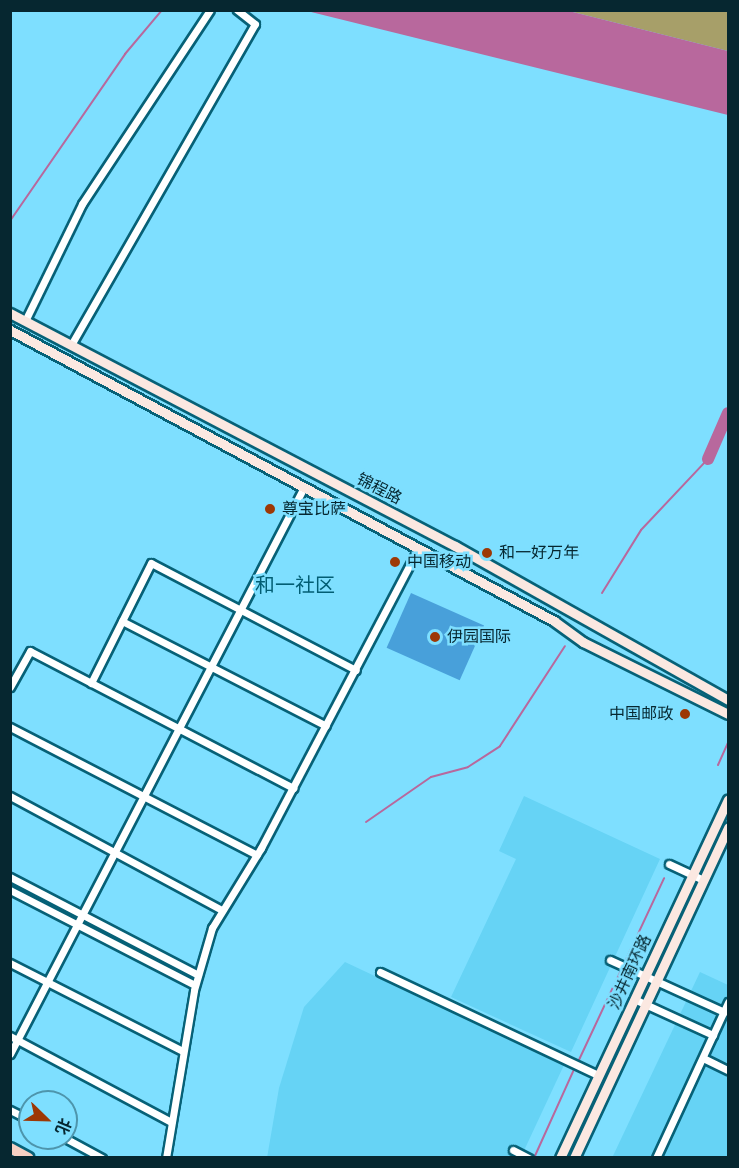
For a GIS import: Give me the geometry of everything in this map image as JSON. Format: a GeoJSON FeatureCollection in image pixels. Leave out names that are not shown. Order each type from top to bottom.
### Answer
{"type":"FeatureCollection","features":[{"type":"Feature","properties":{"kind":"main road","name":"锦程路"},"geometry":{"type":"LineString","coordinates":[[10,313],[302,466],[729,700]]}},
{"type":"Feature","properties":{"kind":"main road"},"geometry":{"type":"LineString","coordinates":[[10,330],[293,484],[554,621],[583,642],[729,714]]}},
{"type":"Feature","properties":{"kind":"main road"},"geometry":{"type":"LineString","coordinates":[[293,484],[302,466]]}},
{"type":"Feature","properties":{"kind":"main road","name":"沙井南环路"},"geometry":{"type":"LineString","coordinates":[[560,1158],[729,799]]}},
{"type":"Feature","properties":{"kind":"main road","name":"沙井南环路"},"geometry":{"type":"LineString","coordinates":[[574,1158],[729,827]]}},
{"type":"Feature","properties":{"kind":"main road"},"geometry":{"type":"LineString","coordinates":[[10,1148],[29,1158]]}},
{"type":"Feature","properties":{"kind":"street"},"geometry":{"type":"LineString","coordinates":[[25,321],[82,204],[210,10]]}},
{"type":"Feature","properties":{"kind":"street"},"geometry":{"type":"LineString","coordinates":[[71,345],[255,24],[237,10]]}},
{"type":"Feature","properties":{"kind":"street"},"geometry":{"type":"LineString","coordinates":[[10,1054],[14,1038],[48,982],[146,796],[178,728],[303,489]]}},
{"type":"Feature","properties":{"kind":"street"},"geometry":{"type":"LineString","coordinates":[[166,1158],[195,985],[222,910],[257,855],[418,549]]}},
{"type":"Feature","properties":{"kind":"street"},"geometry":{"type":"LineString","coordinates":[[91,683],[151,563],[356,670]]}},
{"type":"Feature","properties":{"kind":"street"},"geometry":{"type":"LineString","coordinates":[[122,621],[326,726]]}},
{"type":"Feature","properties":{"kind":"street"},"geometry":{"type":"LineString","coordinates":[[10,687],[30,651],[293,788]]}},
{"type":"Feature","properties":{"kind":"street"},"geometry":{"type":"LineString","coordinates":[[10,727],[257,855]]}},
{"type":"Feature","properties":{"kind":"street"},"geometry":{"type":"LineString","coordinates":[[10,796],[117,851],[222,910]]}},
{"type":"Feature","properties":{"kind":"street"},"geometry":{"type":"LineString","coordinates":[[669,864],[704,880]]}},
{"type":"Feature","properties":{"kind":"street"},"geometry":{"type":"LineString","coordinates":[[10,877],[198,975]]}},
{"type":"Feature","properties":{"kind":"street"},"geometry":{"type":"LineString","coordinates":[[10,890],[195,985]]}},
{"type":"Feature","properties":{"kind":"street"},"geometry":{"type":"LineString","coordinates":[[610,960],[724,1012]]}},
{"type":"Feature","properties":{"kind":"street"},"geometry":{"type":"LineString","coordinates":[[10,963],[183,1051]]}},
{"type":"Feature","properties":{"kind":"street"},"geometry":{"type":"LineString","coordinates":[[380,972],[598,1075]]}},
{"type":"Feature","properties":{"kind":"street"},"geometry":{"type":"LineString","coordinates":[[634,999],[713,1035]]}},
{"type":"Feature","properties":{"kind":"street"},"geometry":{"type":"LineString","coordinates":[[656,1158],[729,1002]]}},
{"type":"Feature","properties":{"kind":"street"},"geometry":{"type":"LineString","coordinates":[[14,1038],[171,1122]]}},
{"type":"Feature","properties":{"kind":"street"},"geometry":{"type":"LineString","coordinates":[[702,1058],[729,1070]]}},
{"type":"Feature","properties":{"kind":"street"},"geometry":{"type":"LineString","coordinates":[[78,1145],[102,1158]]}},
{"type":"Feature","properties":{"kind":"street"},"geometry":{"type":"LineString","coordinates":[[513,1150],[526,1156]]}},
{"type":"Feature","properties":{"kind":"shaded area"},"geometry":{"type":"Polygon","coordinates":[[[307,11],[569,11],[728,51],[728,115],[307,11]]]}},
{"type":"Feature","properties":{"kind":"shaded area"},"geometry":{"type":"Polygon","coordinates":[[[569,11],[728,11],[728,51],[569,11]]]}},
{"type":"Feature","properties":{"kind":"shaded area"},"geometry":{"type":"Polygon","coordinates":[[[524,796],[660,859],[571,1052],[451,997],[516,859],[499,851],[524,796]]]}},
{"type":"Feature","properties":{"kind":"shaded area"},"geometry":{"type":"Polygon","coordinates":[[[345,962],[564,1065],[521,1157],[267,1158],[279,1088],[304,1007],[345,962]]]}},
{"type":"Feature","properties":{"kind":"shaded area"},"geometry":{"type":"Polygon","coordinates":[[[700,972],[728,985],[728,1157],[612,1158],[700,972]]]}},
{"type":"Feature","properties":{"kind":"building","name":"伊园国际"},"geometry":{"type":"Polygon","coordinates":[[[411,593],[484,626],[460,680],[387,648],[411,593]]]}},
{"type":"Feature","properties":{"kind":"waterway"},"geometry":{"type":"LineString","coordinates":[[10,221],[125,54],[162,10]]}},
{"type":"Feature","properties":{"kind":"waterway"},"geometry":{"type":"LineString","coordinates":[[708,459],[728,413]]}},
{"type":"Feature","properties":{"kind":"waterway"},"geometry":{"type":"LineString","coordinates":[[602,593],[641,530],[708,459]]}},
{"type":"Feature","properties":{"kind":"waterway"},"geometry":{"type":"LineString","coordinates":[[366,822],[431,777],[468,767],[500,746],[565,646]]}},
{"type":"Feature","properties":{"kind":"waterway"},"geometry":{"type":"LineString","coordinates":[[718,765],[728,743]]}},
{"type":"Feature","properties":{"kind":"waterway"},"geometry":{"type":"LineString","coordinates":[[578,1062],[664,878]]}},
{"type":"Feature","properties":{"kind":"waterway"},"geometry":{"type":"LineString","coordinates":[[534,1158],[575,1067]]}},
{"type":"Feature","properties":{"kind":"place","name":"尊宝比萨"},"geometry":{"type":"Point","coordinates":[270,509]}},
{"type":"Feature","properties":{"kind":"place","name":"和一好万年"},"geometry":{"type":"Point","coordinates":[487,553]}},
{"type":"Feature","properties":{"kind":"place","name":"中国移动"},"geometry":{"type":"Point","coordinates":[395,562]}},
{"type":"Feature","properties":{"kind":"place","name":"伊园国际"},"geometry":{"type":"Point","coordinates":[435,637]}},
{"type":"Feature","properties":{"kind":"place","name":"中国邮政"},"geometry":{"type":"Point","coordinates":[685,714]}},
{"type":"Feature","properties":{"kind":"district","name":"和一社区"},"geometry":{"type":"Point","coordinates":[295,585]}}]}
